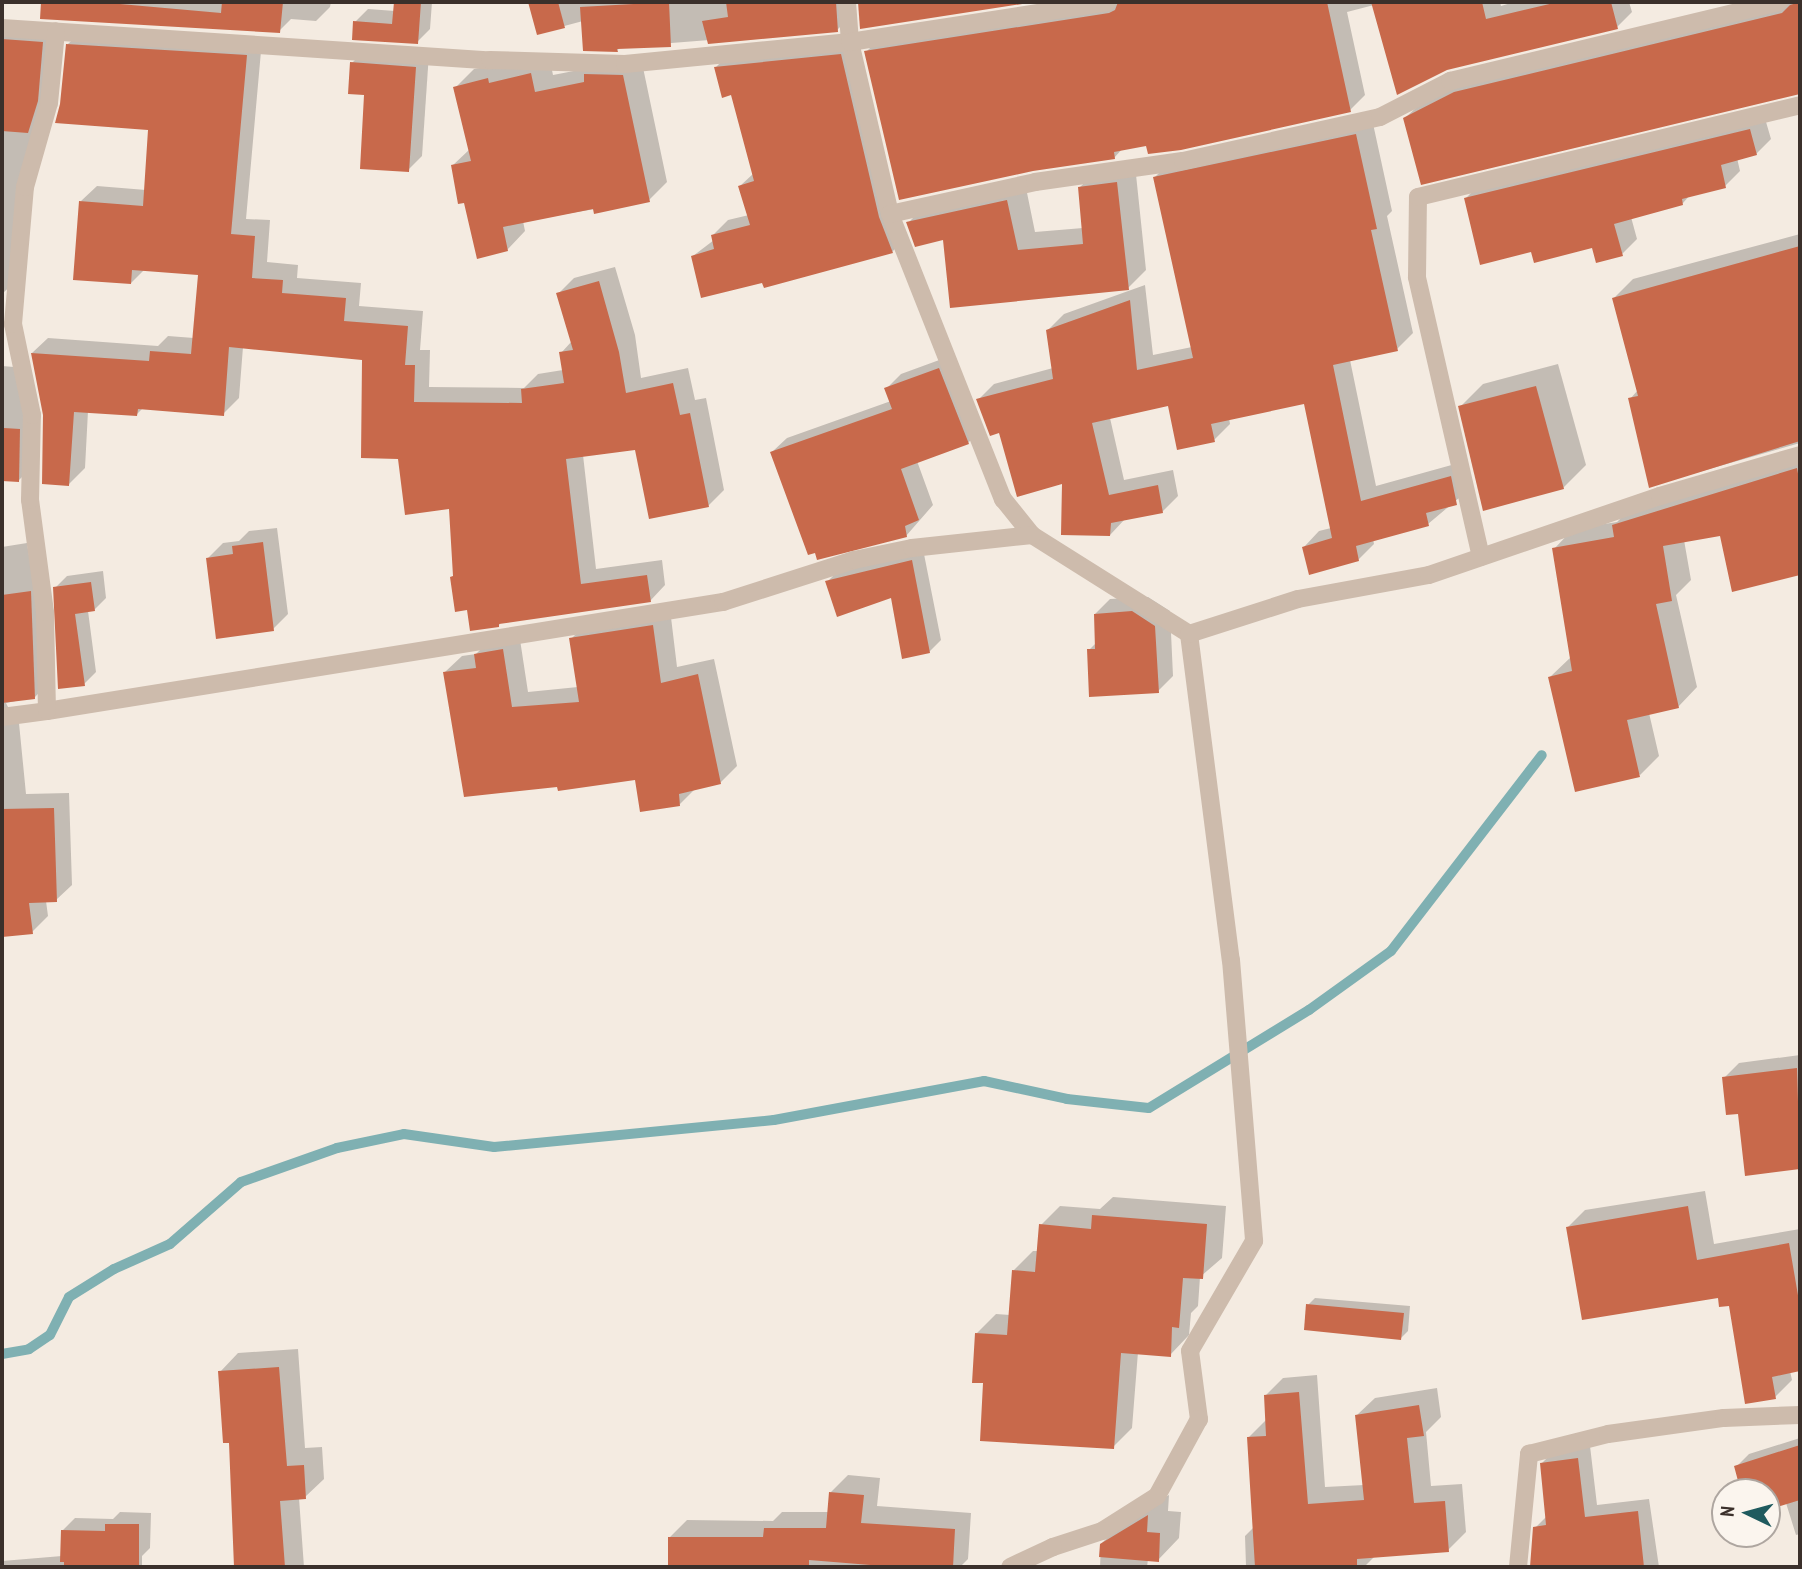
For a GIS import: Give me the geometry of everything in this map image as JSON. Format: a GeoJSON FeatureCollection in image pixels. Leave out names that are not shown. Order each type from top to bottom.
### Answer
{"type":"FeatureCollection","features":[{"type":"Feature","properties":{"kind":"street"},"geometry":{"type":"LineString","coordinates":[[847,2],[850,42],[890,214],[1003,499],[1032,535],[1189,634]]}},
{"type":"Feature","properties":{"kind":"street"},"geometry":{"type":"LineString","coordinates":[[2,28],[490,60],[625,64],[850,42],[1107,2]]}},
{"type":"Feature","properties":{"kind":"street"},"geometry":{"type":"LineString","coordinates":[[890,214],[1035,183],[1183,161],[1380,117],[1450,81],[1779,2]]}},
{"type":"Feature","properties":{"kind":"street"},"geometry":{"type":"LineString","coordinates":[[47,711],[45,612],[30,500],[32,415],[13,324],[25,187],[49,103],[55,31]]}},
{"type":"Feature","properties":{"kind":"street"},"geometry":{"type":"LineString","coordinates":[[1481,557],[1417,277],[1418,197],[1800,105]]}},
{"type":"Feature","properties":{"kind":"street"},"geometry":{"type":"LineString","coordinates":[[1189,634],[1298,599],[1429,575],[1660,496],[1800,455]]}},
{"type":"Feature","properties":{"kind":"street"},"geometry":{"type":"LineString","coordinates":[[2,717],[723,602],[854,560],[912,548],[1032,535]]}},
{"type":"Feature","properties":{"kind":"street"},"geometry":{"type":"LineString","coordinates":[[1010,1567],[1053,1547],[1102,1531],[1157,1496],[1199,1419],[1190,1351],[1254,1241],[1231,960],[1189,634]]}},
{"type":"Feature","properties":{"kind":"street"},"geometry":{"type":"LineString","coordinates":[[1518,1567],[1529,1454],[1621,1432],[1724,1418],[1800,1415]]}},
{"type":"Feature","properties":{"kind":"building"},"geometry":{"type":"Polygon","coordinates":[[[41,2],[120,2],[221,13],[222,2],[283,2],[280,33],[40,19],[41,2]]]}},
{"type":"Feature","properties":{"kind":"building"},"geometry":{"type":"Polygon","coordinates":[[[394,2],[421,2],[418,44],[352,40],[353,21],[392,24],[394,2]]]}},
{"type":"Feature","properties":{"kind":"building"},"geometry":{"type":"Polygon","coordinates":[[[528,2],[558,2],[565,28],[537,35],[528,2]]]}},
{"type":"Feature","properties":{"kind":"building"},"geometry":{"type":"Polygon","coordinates":[[[669,2],[671,47],[617,49],[618,52],[583,51],[580,7],[669,2]]]}},
{"type":"Feature","properties":{"kind":"building"},"geometry":{"type":"Polygon","coordinates":[[[726,2],[836,2],[838,32],[708,44],[702,21],[728,17],[726,2]]]}},
{"type":"Feature","properties":{"kind":"building"},"geometry":{"type":"Polygon","coordinates":[[[858,2],[1035,2],[860,29],[858,2]]]}},
{"type":"Feature","properties":{"kind":"building"},"geometry":{"type":"Polygon","coordinates":[[[1118,2],[1327,2],[1351,112],[1181,150],[1148,154],[1146,146],[1114,152],[1115,159],[1033,171],[899,200],[864,51],[1109,13],[1115,10],[1118,2]]]}},
{"type":"Feature","properties":{"kind":"building"},"geometry":{"type":"Polygon","coordinates":[[[1371,2],[1482,2],[1486,19],[1558,2],[1611,2],[1618,29],[1447,70],[1397,95],[1371,2]]]}},
{"type":"Feature","properties":{"kind":"building"},"geometry":{"type":"Polygon","coordinates":[[[1800,2],[1800,94],[1421,185],[1403,118],[1454,92],[1782,13],[1790,5],[1800,2]]]}},
{"type":"Feature","properties":{"kind":"building"},"geometry":{"type":"Polygon","coordinates":[[[2,39],[43,42],[38,101],[28,133],[2,131],[2,39]]]}},
{"type":"Feature","properties":{"kind":"building"},"geometry":{"type":"Polygon","coordinates":[[[66,44],[247,55],[231,234],[255,236],[252,278],[283,280],[282,293],[346,298],[344,321],[408,326],[405,365],[415,365],[414,402],[522,403],[521,389],[564,383],[559,352],[573,350],[556,293],[599,281],[619,352],[626,393],[673,383],[680,415],[690,413],[709,507],[649,519],[635,450],[566,459],[581,584],[647,575],[651,602],[499,624],[499,627],[470,631],[467,610],[455,612],[450,577],[453,576],[449,509],[405,515],[398,459],[361,458],[362,360],[229,347],[224,416],[138,409],[137,416],[74,412],[69,486],[42,484],[43,415],[31,353],[149,361],[150,351],[191,354],[198,275],[132,270],[131,284],[73,280],[79,201],[143,206],[148,130],[55,123],[60,104],[66,44]]]}},
{"type":"Feature","properties":{"kind":"building"},"geometry":{"type":"Polygon","coordinates":[[[841,54],[879,217],[893,253],[764,288],[762,283],[701,298],[691,256],[714,249],[711,235],[750,225],[738,186],[754,181],[731,95],[722,98],[714,67],[841,54]]]}},
{"type":"Feature","properties":{"kind":"building"},"geometry":{"type":"Polygon","coordinates":[[[350,62],[416,67],[409,172],[360,169],[364,95],[348,94],[350,62]]]}},
{"type":"Feature","properties":{"kind":"building"},"geometry":{"type":"Polygon","coordinates":[[[531,73],[535,92],[584,82],[584,74],[623,75],[650,202],[594,214],[593,209],[503,227],[508,251],[477,259],[464,203],[458,204],[451,165],[471,161],[453,87],[488,78],[489,83],[531,73]]]}},
{"type":"Feature","properties":{"kind":"building"},"geometry":{"type":"Polygon","coordinates":[[[1750,129],[1757,155],[1721,165],[1726,188],[1682,199],[1683,205],[1614,224],[1623,256],[1596,263],[1592,248],[1534,263],[1531,252],[1480,265],[1464,198],[1750,129]]]}},
{"type":"Feature","properties":{"kind":"building"},"geometry":{"type":"Polygon","coordinates":[[[1356,134],[1377,229],[1371,230],[1398,351],[1333,365],[1361,501],[1451,476],[1457,505],[1426,513],[1429,526],[1356,546],[1359,561],[1309,575],[1302,547],[1332,538],[1304,404],[1211,424],[1215,442],[1177,450],[1168,406],[1092,423],[1109,495],[1158,485],[1163,513],[1111,523],[1110,536],[1061,535],[1062,484],[1017,497],[999,433],[990,436],[976,399],[1053,379],[1046,330],[1130,300],[1137,370],[1193,358],[1153,177],[1356,134]]]}},
{"type":"Feature","properties":{"kind":"building"},"geometry":{"type":"Polygon","coordinates":[[[1117,182],[1129,290],[950,308],[943,240],[915,247],[906,222],[1007,200],[1018,250],[1083,244],[1078,187],[1117,182]]]}},
{"type":"Feature","properties":{"kind":"building"},"geometry":{"type":"Polygon","coordinates":[[[1800,246],[1800,441],[1649,488],[1628,398],[1638,396],[1612,298],[1800,246]]]}},
{"type":"Feature","properties":{"kind":"building"},"geometry":{"type":"Polygon","coordinates":[[[939,368],[969,444],[901,469],[919,520],[905,526],[907,537],[817,560],[815,553],[808,555],[770,452],[892,409],[884,388],[939,368]]]}},
{"type":"Feature","properties":{"kind":"building"},"geometry":{"type":"Polygon","coordinates":[[[1536,386],[1564,489],[1483,511],[1458,406],[1536,386]]]}},
{"type":"Feature","properties":{"kind":"building"},"geometry":{"type":"Polygon","coordinates":[[[4,428],[20,429],[19,482],[2,481],[4,428]]]}},
{"type":"Feature","properties":{"kind":"building"},"geometry":{"type":"Polygon","coordinates":[[[1797,468],[1800,485],[1800,575],[1732,592],[1720,536],[1663,546],[1672,601],[1656,604],[1679,708],[1627,720],[1640,777],[1575,792],[1548,677],[1572,671],[1552,548],[1614,537],[1612,525],[1797,468]]]}},
{"type":"Feature","properties":{"kind":"building"},"geometry":{"type":"Polygon","coordinates":[[[263,542],[274,631],[216,639],[206,558],[233,554],[232,546],[263,542]]]}},
{"type":"Feature","properties":{"kind":"building"},"geometry":{"type":"Polygon","coordinates":[[[912,560],[930,653],[902,659],[891,598],[837,617],[825,581],[912,560]]]}},
{"type":"Feature","properties":{"kind":"building"},"geometry":{"type":"Polygon","coordinates":[[[91,582],[95,611],[75,614],[85,686],[58,689],[53,587],[91,582]]]}},
{"type":"Feature","properties":{"kind":"building"},"geometry":{"type":"Polygon","coordinates":[[[31,591],[35,699],[2,703],[2,595],[31,591]]]}},
{"type":"Feature","properties":{"kind":"building"},"geometry":{"type":"Polygon","coordinates":[[[1132,611],[1155,626],[1159,693],[1089,697],[1087,649],[1095,649],[1094,614],[1132,611]]]}},
{"type":"Feature","properties":{"kind":"building"},"geometry":{"type":"Polygon","coordinates":[[[653,625],[661,683],[698,674],[721,784],[679,794],[680,806],[640,812],[635,780],[558,791],[557,787],[464,797],[443,672],[476,668],[474,654],[503,649],[512,707],[579,702],[569,638],[653,625]]]}},
{"type":"Feature","properties":{"kind":"building"},"geometry":{"type":"Polygon","coordinates":[[[54,808],[57,902],[29,903],[33,934],[2,937],[2,809],[54,808]]]}},
{"type":"Feature","properties":{"kind":"building"},"geometry":{"type":"Polygon","coordinates":[[[1797,1068],[1800,1169],[1745,1176],[1738,1114],[1726,1115],[1722,1077],[1797,1068]]]}},
{"type":"Feature","properties":{"kind":"building"},"geometry":{"type":"Polygon","coordinates":[[[1688,1206],[1697,1260],[1789,1243],[1800,1307],[1800,1371],[1772,1377],[1776,1399],[1745,1404],[1729,1306],[1719,1307],[1718,1298],[1582,1320],[1566,1227],[1688,1206]]]}},
{"type":"Feature","properties":{"kind":"building"},"geometry":{"type":"Polygon","coordinates":[[[1092,1215],[1207,1224],[1203,1279],[1183,1278],[1179,1328],[1172,1327],[1171,1357],[1121,1353],[1114,1449],[980,1441],[983,1383],[972,1383],[975,1333],[1007,1335],[1012,1270],[1035,1272],[1039,1224],[1091,1229],[1092,1215]]]}},
{"type":"Feature","properties":{"kind":"building"},"geometry":{"type":"Polygon","coordinates":[[[1306,1304],[1404,1313],[1401,1340],[1304,1330],[1306,1304]]]}},
{"type":"Feature","properties":{"kind":"building"},"geometry":{"type":"Polygon","coordinates":[[[279,1367],[287,1466],[304,1465],[306,1499],[280,1501],[285,1567],[234,1567],[229,1443],[223,1443],[218,1371],[279,1367]]]}},
{"type":"Feature","properties":{"kind":"building"},"geometry":{"type":"Polygon","coordinates":[[[1299,1392],[1308,1504],[1364,1500],[1355,1415],[1419,1405],[1424,1436],[1407,1438],[1414,1503],[1445,1501],[1449,1552],[1357,1559],[1357,1567],[1255,1567],[1247,1437],[1266,1436],[1264,1395],[1299,1392]]]}},
{"type":"Feature","properties":{"kind":"building"},"geometry":{"type":"Polygon","coordinates":[[[1800,1445],[1800,1500],[1781,1506],[1781,1478],[1737,1478],[1734,1466],[1800,1445]]]}},
{"type":"Feature","properties":{"kind":"building"},"geometry":{"type":"Polygon","coordinates":[[[1578,1458],[1585,1517],[1638,1511],[1644,1567],[1530,1567],[1533,1527],[1546,1525],[1540,1463],[1578,1458]]]}},
{"type":"Feature","properties":{"kind":"building"},"geometry":{"type":"Polygon","coordinates":[[[829,1492],[864,1495],[861,1523],[955,1529],[953,1567],[895,1567],[809,1560],[809,1567],[668,1567],[668,1537],[763,1537],[764,1528],[826,1528],[829,1492]]]}},
{"type":"Feature","properties":{"kind":"building"},"geometry":{"type":"Polygon","coordinates":[[[1148,1515],[1147,1532],[1160,1533],[1159,1562],[1099,1557],[1100,1544],[1148,1515]]]}},
{"type":"Feature","properties":{"kind":"building"},"geometry":{"type":"Polygon","coordinates":[[[105,1524],[139,1524],[139,1567],[64,1567],[64,1562],[60,1562],[61,1530],[105,1531],[105,1524]]]}},
{"type":"Feature","properties":{"kind":"waterway"},"geometry":{"type":"LineString","coordinates":[[2,1354],[29,1349],[50,1335],[69,1297],[114,1269],[170,1244],[241,1182],[337,1148],[404,1134],[494,1147],[774,1120],[984,1081],[1067,1099],[1149,1108],[1309,1010],[1391,951],[1542,755]]}}]}
